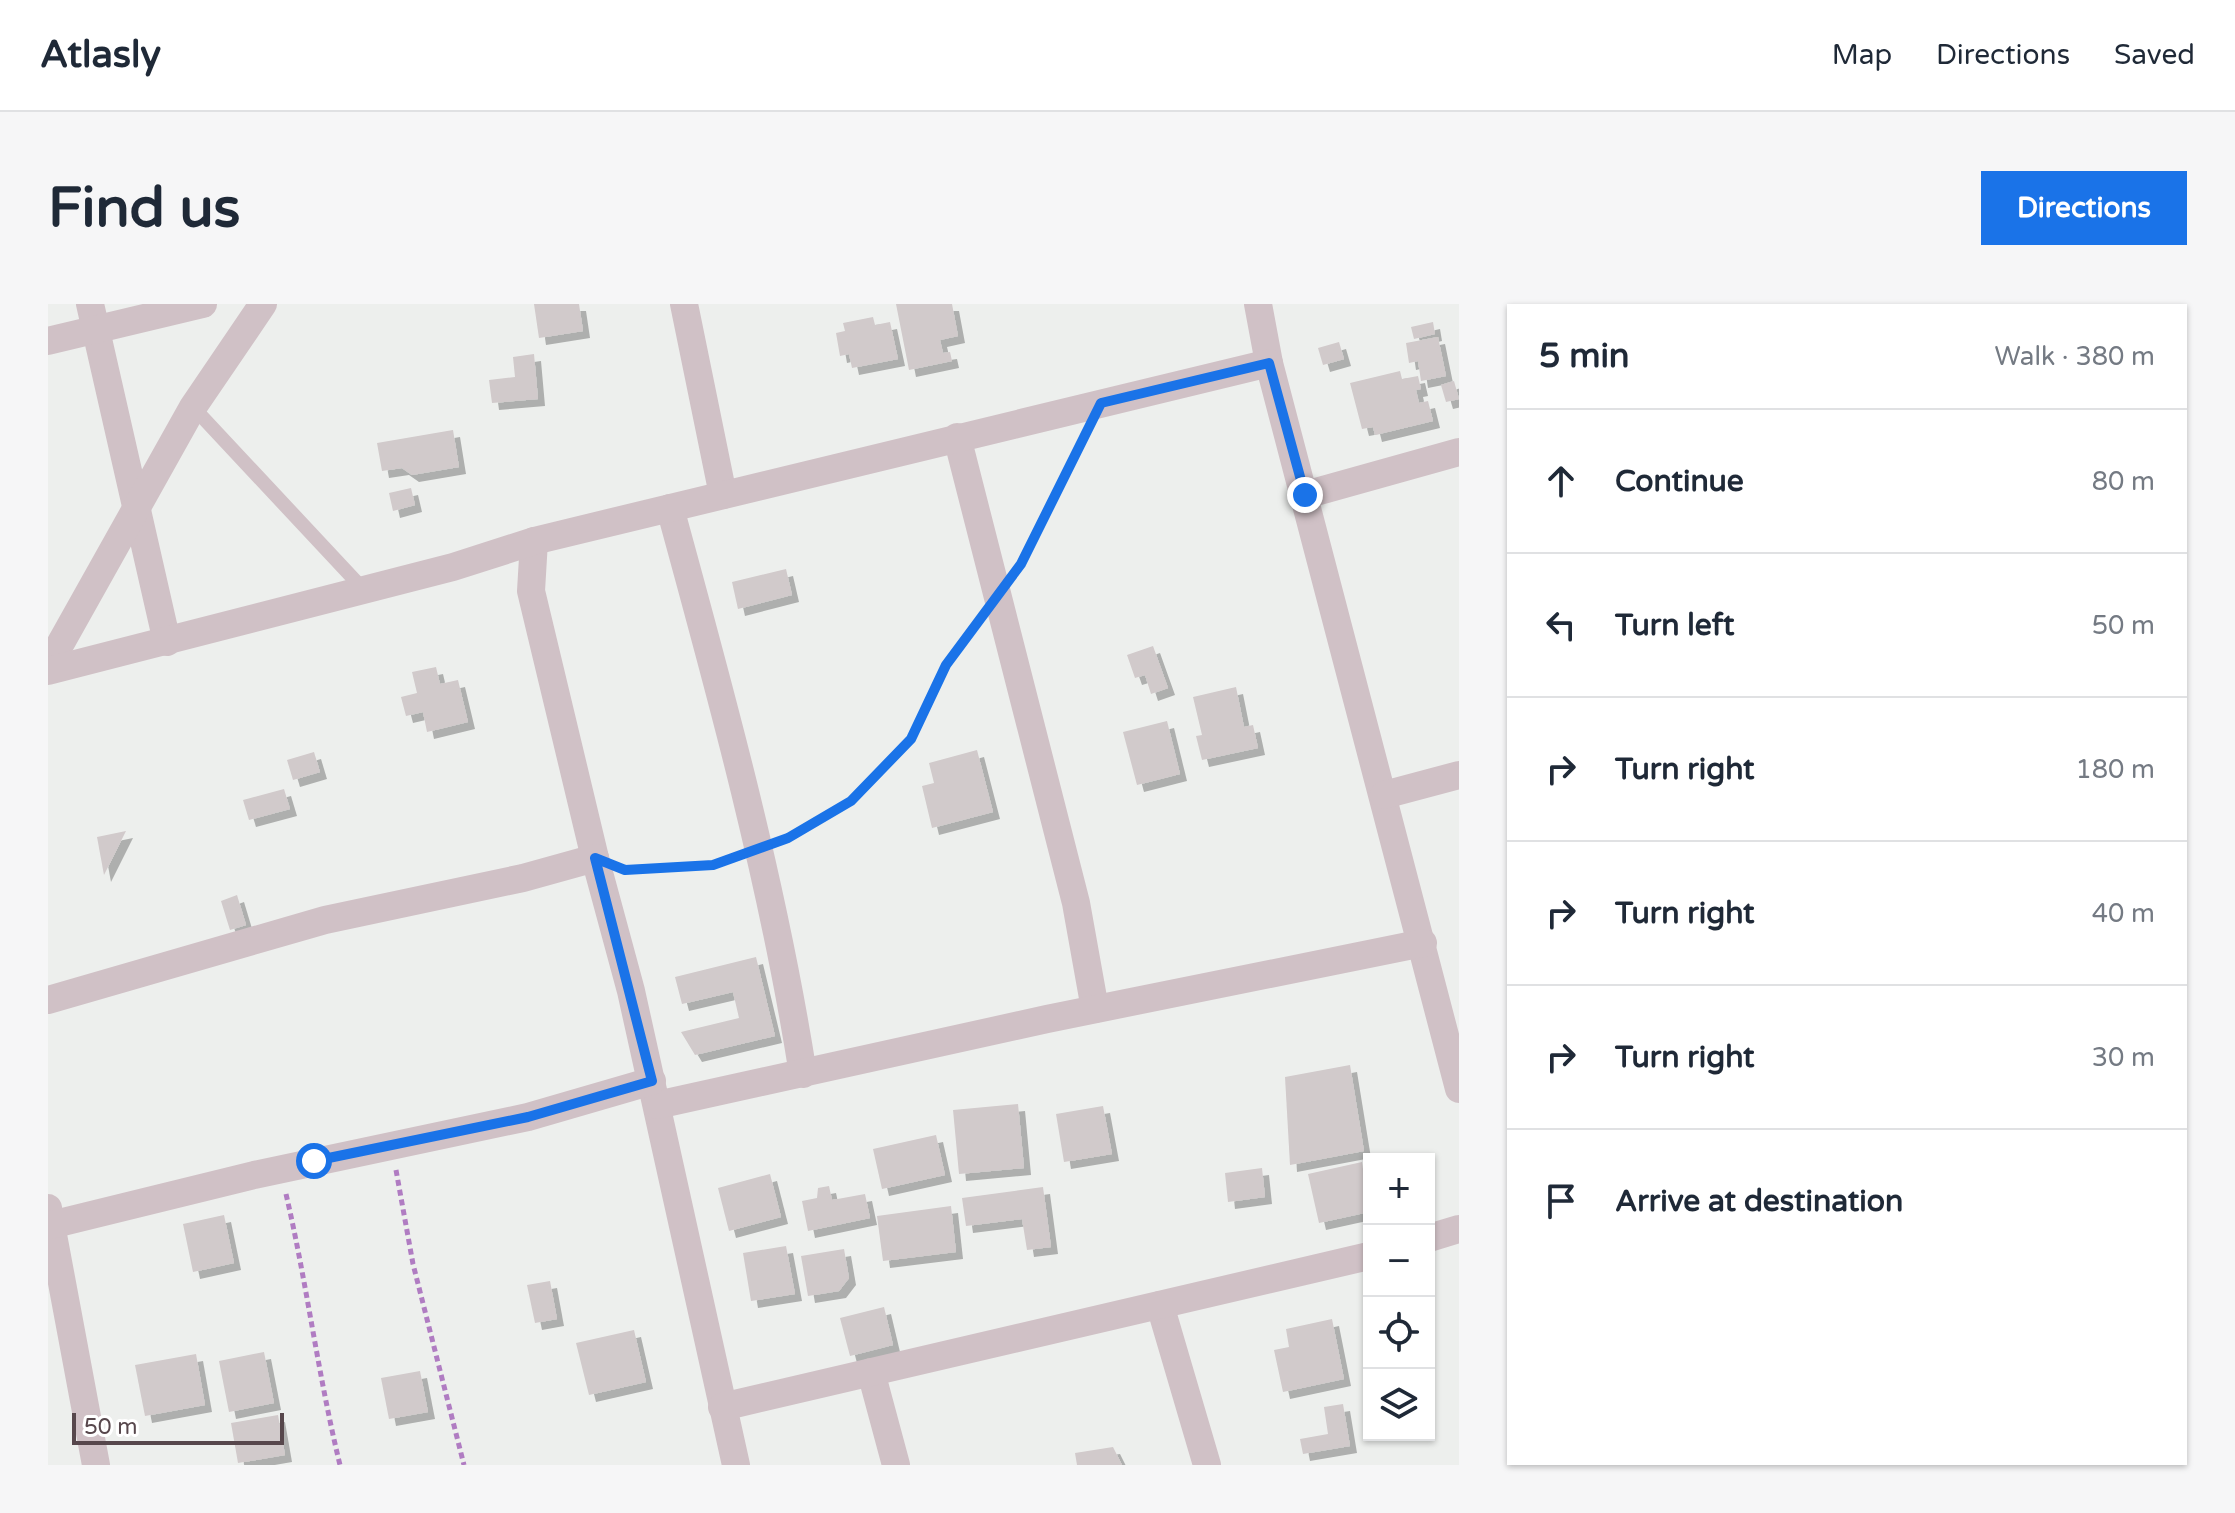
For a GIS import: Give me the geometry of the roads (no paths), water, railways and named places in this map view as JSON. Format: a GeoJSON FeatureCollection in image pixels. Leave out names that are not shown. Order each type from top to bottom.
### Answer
{"type":"FeatureCollection","features":[{"type":"Feature","properties":{"kind":"street"},"geometry":{"type":"LineString","coordinates":[[48,341],[93,316],[203,304]]}},
{"type":"Feature","properties":{"kind":"street"},"geometry":{"type":"LineString","coordinates":[[48,668],[193,407],[263,304]]}},
{"type":"Feature","properties":{"kind":"street"},"geometry":{"type":"LineString","coordinates":[[684,304],[723,495]]}},
{"type":"Feature","properties":{"kind":"street"},"geometry":{"type":"LineString","coordinates":[[1258,304],[1269,363],[1459,1087]]}},
{"type":"Feature","properties":{"kind":"street"},"geometry":{"type":"LineString","coordinates":[[93,316],[167,642]]}},
{"type":"Feature","properties":{"kind":"street"},"geometry":{"type":"LineString","coordinates":[[48,668],[167,642],[453,567],[534,541],[1269,363]]}},
{"type":"Feature","properties":{"kind":"street"},"geometry":{"type":"LineString","coordinates":[[957,437],[1076,903],[1095,1009]]}},
{"type":"Feature","properties":{"kind":"street"},"geometry":{"type":"LineString","coordinates":[[1305,495],[1459,452]]}},
{"type":"Feature","properties":{"kind":"street"},"geometry":{"type":"LineString","coordinates":[[670,508],[757,851],[793,1009],[803,1074]]}},
{"type":"Feature","properties":{"kind":"street"},"geometry":{"type":"LineString","coordinates":[[534,541],[531,591],[654,1093],[736,1465]]}},
{"type":"Feature","properties":{"kind":"street"},"geometry":{"type":"LineString","coordinates":[[1384,795],[1459,775]]}},
{"type":"Feature","properties":{"kind":"street"},"geometry":{"type":"LineString","coordinates":[[48,1000],[325,920],[523,878],[595,858]]}},
{"type":"Feature","properties":{"kind":"street"},"geometry":{"type":"LineString","coordinates":[[96,1465],[50,1216],[654,1093],[803,1074],[1095,1009],[1423,943]]}},
{"type":"Feature","properties":{"kind":"street"},"geometry":{"type":"LineString","coordinates":[[1435,1236],[1459,1229]]}},
{"type":"Feature","properties":{"kind":"street"},"geometry":{"type":"LineString","coordinates":[[722,1407],[1363,1257]]}},
{"type":"Feature","properties":{"kind":"street"},"geometry":{"type":"LineString","coordinates":[[1160,1305],[1207,1465]]}},
{"type":"Feature","properties":{"kind":"street"},"geometry":{"type":"LineString","coordinates":[[871,1372],[896,1465]]}},
{"type":"Feature","properties":{"kind":"lane"},"geometry":{"type":"LineString","coordinates":[[193,407],[364,590]]}}]}
